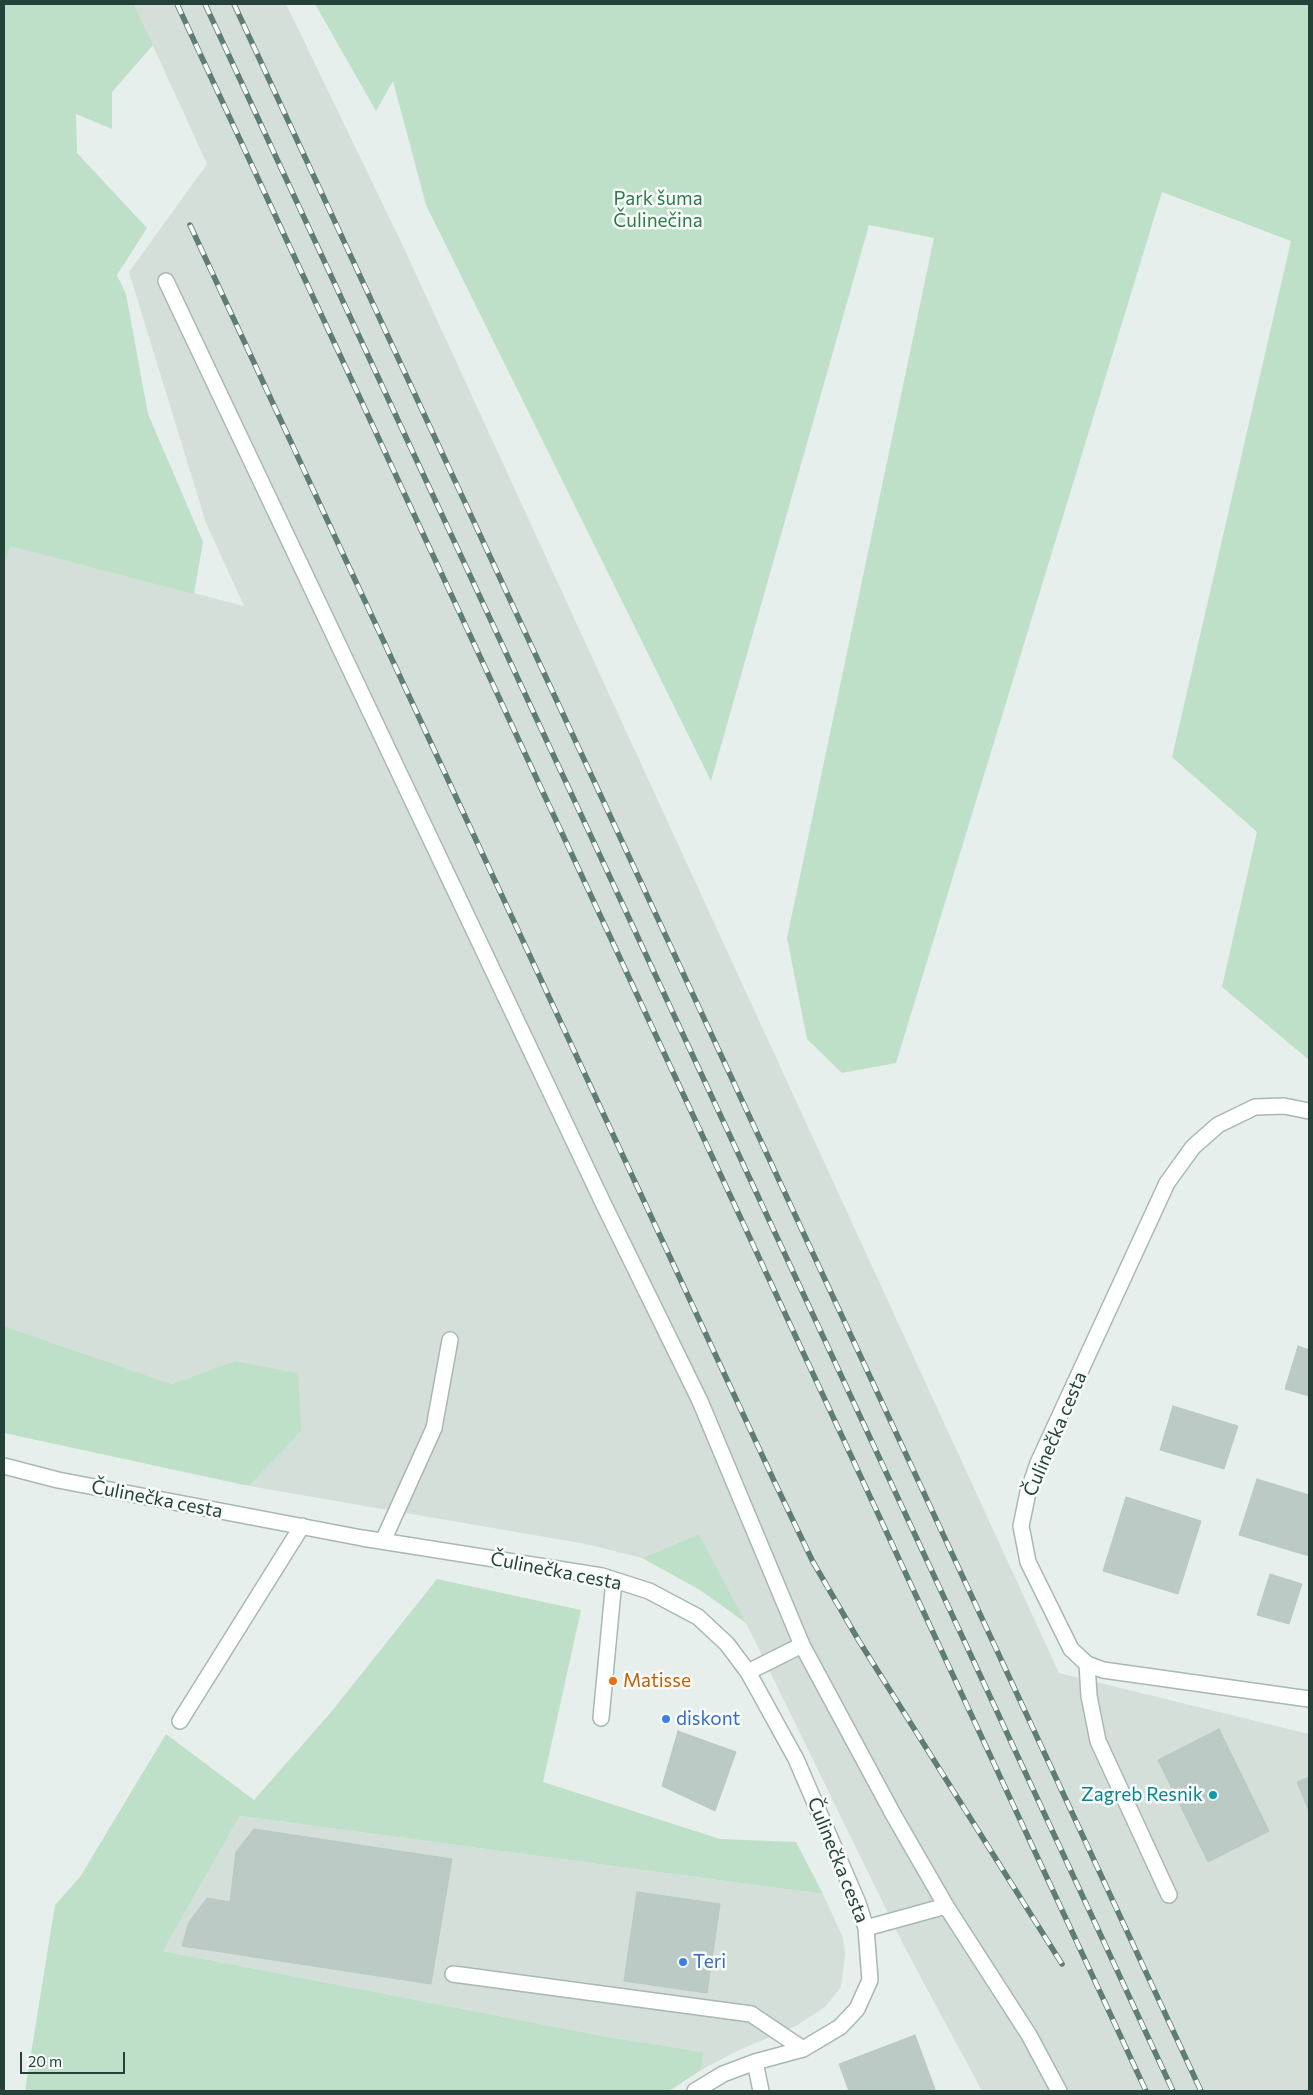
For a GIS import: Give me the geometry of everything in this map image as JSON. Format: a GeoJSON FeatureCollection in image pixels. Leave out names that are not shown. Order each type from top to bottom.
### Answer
{"type":"FeatureCollection","features":[{"type":"Feature","properties":{"kind":"street"},"geometry":{"type":"LineString","coordinates":[[166,281],[604,1205],[700,1401],[802,1645],[893,1814],[946,1906],[1029,2035],[1059,2091]]}},
{"type":"Feature","properties":{"kind":"street","name":"Čulinečka cesta"},"geometry":{"type":"LineString","coordinates":[[1309,1111],[1284,1106],[1255,1107],[1218,1124],[1193,1147],[1167,1183],[1038,1463],[1028,1492],[1021,1526],[1028,1562],[1071,1649],[1087,1664],[1103,1670],[1309,1699]]}},
{"type":"Feature","properties":{"kind":"street"},"geometry":{"type":"LineString","coordinates":[[383,1541],[434,1428],[450,1340]]}},
{"type":"Feature","properties":{"kind":"street","name":"Čulinečka cesta"},"geometry":{"type":"LineString","coordinates":[[4,1466],[58,1480],[383,1541],[602,1576],[649,1591],[698,1617],[727,1644],[748,1672],[796,1759],[858,1903],[866,1928],[870,1980],[857,2009],[840,2027],[803,2049],[755,2062],[724,2074],[695,2091]]}},
{"type":"Feature","properties":{"kind":"street"},"geometry":{"type":"LineString","coordinates":[[180,1721],[302,1526]]}},
{"type":"Feature","properties":{"kind":"street"},"geometry":{"type":"LineString","coordinates":[[601,1718],[614,1580]]}},
{"type":"Feature","properties":{"kind":"street"},"geometry":{"type":"LineString","coordinates":[[748,1672],[802,1645]]}},
{"type":"Feature","properties":{"kind":"street"},"geometry":{"type":"LineString","coordinates":[[1087,1664],[1089,1696],[1098,1741],[1169,1895]]}},
{"type":"Feature","properties":{"kind":"street"},"geometry":{"type":"LineString","coordinates":[[866,1928],[946,1906]]}},
{"type":"Feature","properties":{"kind":"street"},"geometry":{"type":"LineString","coordinates":[[453,1974],[751,2014],[803,2049]]}},
{"type":"Feature","properties":{"kind":"street"},"geometry":{"type":"LineString","coordinates":[[755,2062],[761,2091]]}},
{"type":"Feature","properties":{"kind":"shaded area","name":"Zagreb Resnik"},"geometry":{"type":"Polygon","coordinates":[[[134,4],[286,4],[403,246],[1059,1673],[1309,1734],[1309,2091],[982,2091],[905,1948],[753,1637],[699,1534],[642,1558],[586,1544],[249,1486],[301,1432],[234,1361],[172,1384],[4,1326],[4,565],[9,545],[244,606],[206,523],[129,272],[207,164],[134,4]]]}},
{"type":"Feature","properties":{"kind":"shaded area"},"geometry":{"type":"Polygon","coordinates":[[[240,1816],[823,1894],[843,1938],[845,1954],[841,1987],[825,2007],[796,2026],[739,2050],[701,2070],[703,2052],[608,2037],[163,1951],[240,1816]]]}},
{"type":"Feature","properties":{"kind":"green space"},"geometry":{"type":"Polygon","coordinates":[[[4,4],[134,4],[153,45],[112,92],[112,129],[76,114],[77,153],[147,228],[117,275],[126,294],[148,414],[203,542],[194,594],[10,546],[4,565],[4,4]]]}},
{"type":"Feature","properties":{"kind":"green space","name":"Park šuma Čulinečina"},"geometry":{"type":"Polygon","coordinates":[[[315,4],[1309,4],[1309,1060],[1222,987],[1257,832],[1172,757],[1291,241],[1162,192],[896,1063],[842,1073],[807,1039],[787,938],[934,238],[869,225],[711,781],[426,205],[393,81],[376,111],[315,4]]]}},
{"type":"Feature","properties":{"kind":"green space"},"geometry":{"type":"Polygon","coordinates":[[[4,1326],[172,1384],[234,1361],[298,1373],[301,1432],[249,1486],[4,1433],[4,1326]]]}},
{"type":"Feature","properties":{"kind":"green space"},"geometry":{"type":"Polygon","coordinates":[[[699,1534],[746,1623],[700,1590],[642,1558],[699,1534]]]}},
{"type":"Feature","properties":{"kind":"green space"},"geometry":{"type":"Polygon","coordinates":[[[437,1579],[581,1610],[543,1782],[720,1839],[796,1842],[823,1894],[240,1816],[163,1951],[608,2037],[703,2052],[701,2070],[669,2091],[25,2091],[55,1905],[80,1877],[166,1734],[254,1800],[332,1711],[437,1579]]]}},
{"type":"Feature","properties":{"kind":"building"},"geometry":{"type":"Polygon","coordinates":[[[1298,1346],[1309,1350],[1309,1396],[1285,1389],[1298,1346]]]}},
{"type":"Feature","properties":{"kind":"building"},"geometry":{"type":"Polygon","coordinates":[[[1173,1406],[1238,1426],[1224,1469],[1160,1450],[1173,1406]]]}},
{"type":"Feature","properties":{"kind":"building"},"geometry":{"type":"Polygon","coordinates":[[[1257,1479],[1309,1495],[1309,1556],[1239,1535],[1257,1479]]]}},
{"type":"Feature","properties":{"kind":"building"},"geometry":{"type":"Polygon","coordinates":[[[1126,1497],[1201,1521],[1178,1594],[1103,1571],[1126,1497]]]}},
{"type":"Feature","properties":{"kind":"building"},"geometry":{"type":"Polygon","coordinates":[[[1270,1574],[1302,1584],[1289,1624],[1257,1615],[1270,1574]]]}},
{"type":"Feature","properties":{"kind":"building","name":"Zagreb Resnik"},"geometry":{"type":"Polygon","coordinates":[[[1219,1729],[1269,1831],[1208,1862],[1158,1760],[1219,1729]]]}},
{"type":"Feature","properties":{"kind":"building"},"geometry":{"type":"Polygon","coordinates":[[[678,1731],[736,1752],[715,1811],[662,1786],[678,1731]]]}},
{"type":"Feature","properties":{"kind":"building"},"geometry":{"type":"Polygon","coordinates":[[[1309,1777],[1309,1811],[1297,1782],[1309,1777]]]}},
{"type":"Feature","properties":{"kind":"building"},"geometry":{"type":"Polygon","coordinates":[[[254,1829],[452,1859],[431,1984],[182,1946],[189,1922],[207,1898],[230,1902],[236,1852],[254,1829]]]}},
{"type":"Feature","properties":{"kind":"building"},"geometry":{"type":"Polygon","coordinates":[[[637,1892],[720,1904],[707,1993],[624,1981],[637,1892]]]}},
{"type":"Feature","properties":{"kind":"building"},"geometry":{"type":"Polygon","coordinates":[[[915,2035],[935,2089],[928,2091],[849,2091],[839,2064],[915,2035]]]}},
{"type":"Feature","properties":{"kind":"railway"},"geometry":{"type":"LineString","coordinates":[[177,4],[1146,2091]]}},
{"type":"Feature","properties":{"kind":"railway"},"geometry":{"type":"LineString","coordinates":[[205,4],[1173,2091]]}},
{"type":"Feature","properties":{"kind":"railway"},"geometry":{"type":"LineString","coordinates":[[234,4],[1201,2091]]}},
{"type":"Feature","properties":{"kind":"railway"},"geometry":{"type":"LineString","coordinates":[[190,225],[813,1562],[859,1641],[1062,1964]]}},
{"type":"Feature","properties":{"kind":"place","name":"Matisse"},"geometry":{"type":"Point","coordinates":[613,1681]}},
{"type":"Feature","properties":{"kind":"place","name":"diskont"},"geometry":{"type":"Point","coordinates":[666,1719]}},
{"type":"Feature","properties":{"kind":"place","name":"Zagreb Resnik"},"geometry":{"type":"Point","coordinates":[1213,1795]}},
{"type":"Feature","properties":{"kind":"place","name":"Teri"},"geometry":{"type":"Point","coordinates":[683,1962]}}]}
